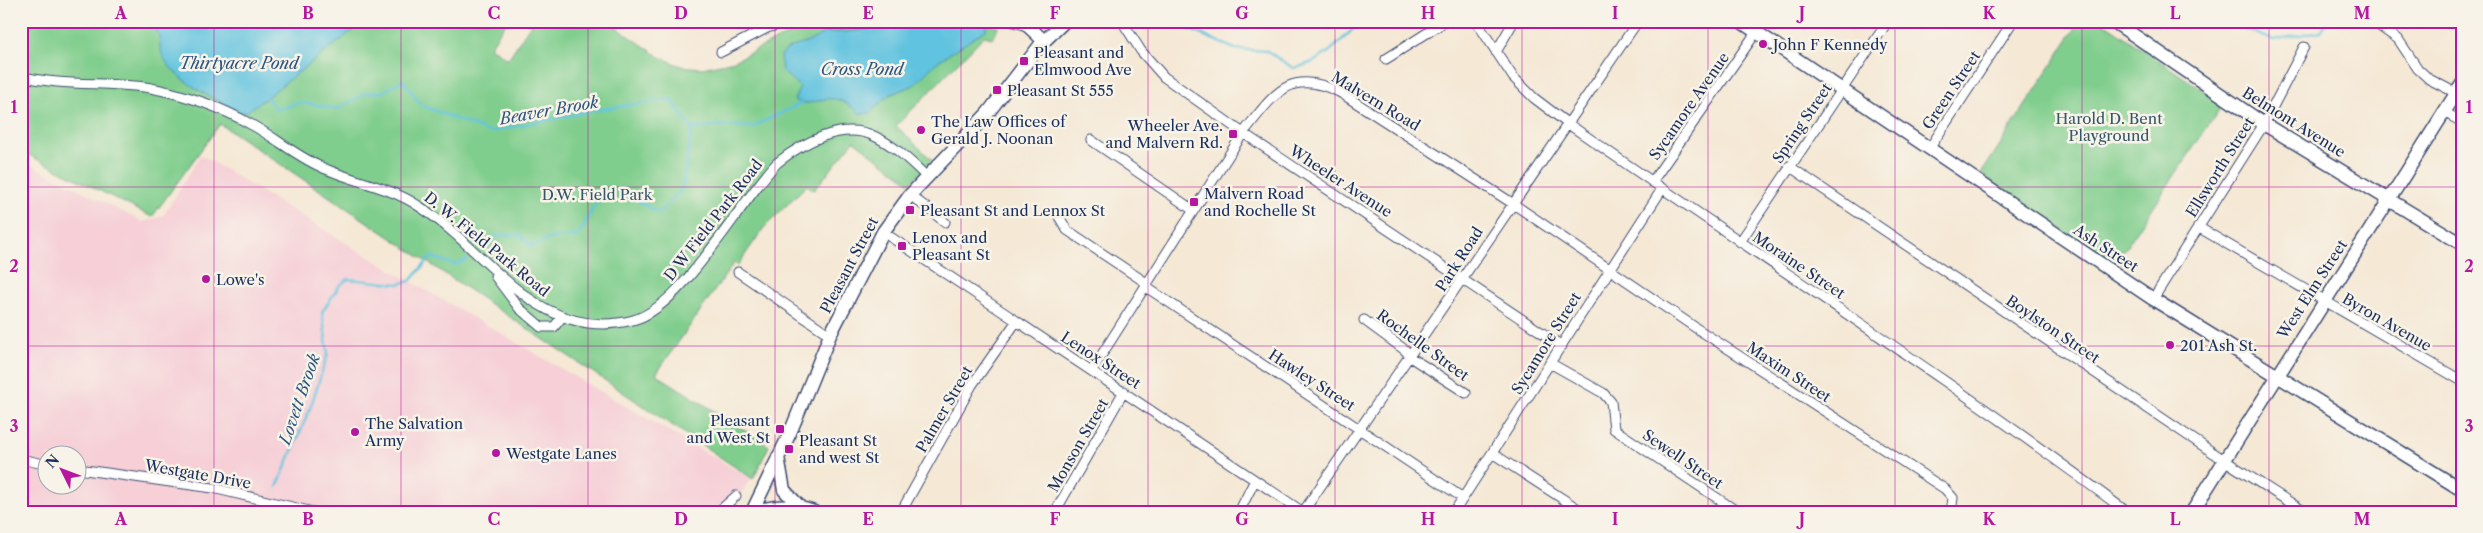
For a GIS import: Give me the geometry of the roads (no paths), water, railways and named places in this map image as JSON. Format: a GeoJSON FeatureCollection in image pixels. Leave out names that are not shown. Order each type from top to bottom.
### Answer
{"type":"FeatureCollection","features":[{"type":"Feature","properties":{"kind":"street"},"geometry":{"type":"LineString","coordinates":[[721,52],[768,28],[790,21]]}},
{"type":"Feature","properties":{"kind":"street"},"geometry":{"type":"LineString","coordinates":[[1010,21],[1028,24],[1044,41]]}},
{"type":"Feature","properties":{"kind":"street","name":"Pleasant Street"},"geometry":{"type":"LineString","coordinates":[[753,512],[830,335],[883,232],[910,195],[987,114],[1044,41],[1065,21]]}},
{"type":"Feature","properties":{"kind":"street","name":"Wheeler Avenue"},"geometry":{"type":"LineString","coordinates":[[1122,21],[1140,51],[1164,77],[1243,133],[1463,278],[1562,346]]}},
{"type":"Feature","properties":{"kind":"street"},"geometry":{"type":"LineString","coordinates":[[1386,59],[1446,21]]}},
{"type":"Feature","properties":{"kind":"street","name":"Moraine Street"},"geometry":{"type":"LineString","coordinates":[[1476,21],[1513,77],[1534,98],[1567,123],[1996,415],[2127,512]]}},
{"type":"Feature","properties":{"kind":"street"},"geometry":{"type":"LineString","coordinates":[[1496,52],[1514,21]]}},
{"type":"Feature","properties":{"kind":"street","name":"Park Road"},"geometry":{"type":"LineString","coordinates":[[1303,512],[1410,357],[1512,203],[1638,21]]}},
{"type":"Feature","properties":{"kind":"street","name":"Ash Street"},"geometry":{"type":"LineString","coordinates":[[1740,21],[2153,299],[2462,490]]}},
{"type":"Feature","properties":{"kind":"street","name":"Sycamore Avenue"},"geometry":{"type":"LineString","coordinates":[[1652,182],[1764,21]]}},
{"type":"Feature","properties":{"kind":"street","name":"Spring Street"},"geometry":{"type":"LineString","coordinates":[[1740,242],[1789,166],[1888,21]]}},
{"type":"Feature","properties":{"kind":"street","name":"Green Street"},"geometry":{"type":"LineString","coordinates":[[1929,149],[2013,21]]}},
{"type":"Feature","properties":{"kind":"street","name":"Belmont Avenue"},"geometry":{"type":"LineString","coordinates":[[2113,21],[2264,124],[2462,244]]}},
{"type":"Feature","properties":{"kind":"street"},"geometry":{"type":"LineString","coordinates":[[2372,21],[2398,40],[2418,70],[2429,79],[2459,88]]}},
{"type":"Feature","properties":{"kind":"street","name":"Ellsworth Street"},"geometry":{"type":"LineString","coordinates":[[2153,299],[2264,124],[2304,47]]}},
{"type":"Feature","properties":{"kind":"street","name":"D. W. Field Park Road"},"geometry":{"type":"LineString","coordinates":[[21,76],[51,81],[149,88],[181,95],[219,109],[252,124],[318,166],[391,191],[411,201],[436,218],[482,260],[524,294],[562,317],[579,323],[597,325]]}},
{"type":"Feature","properties":{"kind":"street","name":"Malvern Road"},"geometry":{"type":"LineString","coordinates":[[1092,370],[1243,133],[1271,98],[1280,90],[1291,85],[1309,82],[1322,83],[1341,93],[1512,203],[1609,269]]}},
{"type":"Feature","properties":{"kind":"street","name":"West Elm Street"},"geometry":{"type":"LineString","coordinates":[[2192,512],[2276,375],[2459,88]]}},
{"type":"Feature","properties":{"kind":"street"},"geometry":{"type":"LineString","coordinates":[[2444,112],[2462,122]]}},
{"type":"Feature","properties":{"kind":"street","name":"D W Field Park Road"},"geometry":{"type":"LineString","coordinates":[[597,325],[636,320],[650,313],[665,301],[686,281],[768,171],[790,152],[806,144],[822,137],[864,133],[875,136],[927,176]]}},
{"type":"Feature","properties":{"kind":"street"},"geometry":{"type":"LineString","coordinates":[[1091,140],[1194,210]]}},
{"type":"Feature","properties":{"kind":"street","name":"Boylston Street"},"geometry":{"type":"LineString","coordinates":[[1789,166],[2224,460],[2305,512]]}},
{"type":"Feature","properties":{"kind":"street","name":"Sycamore Street"},"geometry":{"type":"LineString","coordinates":[[1454,512],[1662,189]]}},
{"type":"Feature","properties":{"kind":"street"},"geometry":{"type":"LineString","coordinates":[[910,195],[944,222]]}},
{"type":"Feature","properties":{"kind":"street","name":"Hawley Street"},"geometry":{"type":"LineString","coordinates":[[1058,215],[1067,230],[1147,286],[1463,498]]}},
{"type":"Feature","properties":{"kind":"street","name":"Byron Avenue"},"geometry":{"type":"LineString","coordinates":[[2198,227],[2462,382]]}},
{"type":"Feature","properties":{"kind":"street","name":"Lenox Street"},"geometry":{"type":"LineString","coordinates":[[883,232],[1303,512]]}},
{"type":"Feature","properties":{"kind":"street"},"geometry":{"type":"LineString","coordinates":[[482,260],[519,308],[535,324],[550,329],[557,325],[562,317]]}},
{"type":"Feature","properties":{"kind":"street","name":"Maxim Street"},"geometry":{"type":"LineString","coordinates":[[1609,269],[1696,328],[1945,489],[1953,498],[1951,512]]}},
{"type":"Feature","properties":{"kind":"street"},"geometry":{"type":"LineString","coordinates":[[738,272],[830,335]]}},
{"type":"Feature","properties":{"kind":"street","name":"Rochelle Street"},"geometry":{"type":"LineString","coordinates":[[1364,320],[1406,350],[1410,357],[1466,393]]}},
{"type":"Feature","properties":{"kind":"street","name":"Palmer Street"},"geometry":{"type":"LineString","coordinates":[[900,512],[972,386],[1016,322]]}},
{"type":"Feature","properties":{"kind":"street","name":"Sewell Street"},"geometry":{"type":"LineString","coordinates":[[1550,363],[1603,393],[1611,402],[1614,429],[1738,512]]}},
{"type":"Feature","properties":{"kind":"street","name":"Monson Street"},"geometry":{"type":"LineString","coordinates":[[1055,512],[1124,391]]}},
{"type":"Feature","properties":{"kind":"street"},"geometry":{"type":"LineString","coordinates":[[1492,453],[1583,512]]}},
{"type":"Feature","properties":{"kind":"street"},"geometry":{"type":"LineString","coordinates":[[778,457],[784,490],[800,507]]}},
{"type":"Feature","properties":{"kind":"street"},"geometry":{"type":"LineString","coordinates":[[21,459],[38,463]]}},
{"type":"Feature","properties":{"kind":"street","name":"Westgate Drive"},"geometry":{"type":"LineString","coordinates":[[88,470],[213,488],[313,512]]}},
{"type":"Feature","properties":{"kind":"street"},"geometry":{"type":"LineString","coordinates":[[1239,512],[1255,480]]}},
{"type":"Feature","properties":{"kind":"street"},"geometry":{"type":"LineString","coordinates":[[718,512],[736,496]]}},
{"type":"Feature","properties":{"kind":"street"},"geometry":{"type":"LineString","coordinates":[[753,512],[773,506],[800,507],[814,512]]}},
{"type":"Feature","properties":{"kind":"water","name":"Thirtyacre Pond"},"geometry":{"type":"Polygon","coordinates":[[[145,21],[365,21],[267,97],[246,112],[241,113],[202,92],[176,73],[166,62],[161,50],[160,36],[145,21]]]}},
{"type":"Feature","properties":{"kind":"water","name":"Cross Pond"},"geometry":{"type":"Polygon","coordinates":[[[909,21],[987,22],[986,30],[937,62],[914,85],[889,95],[870,113],[860,114],[838,100],[830,99],[803,103],[794,100],[800,87],[782,71],[780,56],[789,48],[808,42],[824,33],[856,31],[909,21]]]}},
{"type":"Feature","properties":{"kind":"waterway"},"geometry":{"type":"LineString","coordinates":[[1171,21],[1235,49],[1267,51],[1293,68],[1314,62],[1338,44],[1361,21]]}},
{"type":"Feature","properties":{"kind":"waterway"},"geometry":{"type":"LineString","coordinates":[[2225,21],[2273,40],[2320,31],[2327,21]]}},
{"type":"Feature","properties":{"kind":"waterway","name":"Beaver Brook"},"geometry":{"type":"LineString","coordinates":[[265,95],[277,110],[300,102],[338,109],[365,93],[382,92],[403,80],[421,105],[489,132],[596,110],[671,99],[692,129],[720,125],[752,127],[802,103]]}},
{"type":"Feature","properties":{"kind":"waterway","name":"Lovett Brook"},"geometry":{"type":"LineString","coordinates":[[481,246],[498,235],[520,235],[531,246],[551,238],[577,236],[595,205],[610,190],[622,192],[659,213],[682,189],[692,129]]}},
{"type":"Feature","properties":{"kind":"waterway","name":"Lovett Brook"},"geometry":{"type":"LineString","coordinates":[[277,487],[311,406],[328,353],[322,312],[340,285],[348,279],[398,284],[410,281],[431,257],[456,265],[467,259]]}},
{"type":"Feature","properties":{"kind":"place","name":"John F Kennedy"},"geometry":{"type":"Point","coordinates":[1763,44]}},
{"type":"Feature","properties":{"kind":"place","name":"Pleasant and Elmwood Ave"},"geometry":{"type":"Point","coordinates":[1024,61]}},
{"type":"Feature","properties":{"kind":"place","name":"Pleasant St 555"},"geometry":{"type":"Point","coordinates":[997,90]}},
{"type":"Feature","properties":{"kind":"place","name":"The Law Offices of Gerald J. Noonan"},"geometry":{"type":"Point","coordinates":[921,130]}},
{"type":"Feature","properties":{"kind":"place","name":"Wheeler Ave. and Malvern Rd."},"geometry":{"type":"Point","coordinates":[1233,134]}},
{"type":"Feature","properties":{"kind":"place","name":"Malvern Road and Rochelle St"},"geometry":{"type":"Point","coordinates":[1194,202]}},
{"type":"Feature","properties":{"kind":"place","name":"Pleasant St and Lennox St"},"geometry":{"type":"Point","coordinates":[910,210]}},
{"type":"Feature","properties":{"kind":"place","name":"Lenox and Pleasant St"},"geometry":{"type":"Point","coordinates":[902,246]}},
{"type":"Feature","properties":{"kind":"place","name":"Lowe's"},"geometry":{"type":"Point","coordinates":[206,279]}},
{"type":"Feature","properties":{"kind":"place","name":"201 Ash St."},"geometry":{"type":"Point","coordinates":[2170,345]}},
{"type":"Feature","properties":{"kind":"place","name":"Pleasant and West St"},"geometry":{"type":"Point","coordinates":[780,429]}},
{"type":"Feature","properties":{"kind":"place","name":"The Salvation Army"},"geometry":{"type":"Point","coordinates":[355,432]}},
{"type":"Feature","properties":{"kind":"place","name":"Pleasant St and west St"},"geometry":{"type":"Point","coordinates":[789,449]}},
{"type":"Feature","properties":{"kind":"place","name":"Westgate Lanes"},"geometry":{"type":"Point","coordinates":[496,453]}},
{"type":"Feature","properties":{"kind":"park label","name":"Harold D. Bent Playground"},"geometry":{"type":"Point","coordinates":[2109,126]}},
{"type":"Feature","properties":{"kind":"park label","name":"D.W. Field Park"},"geometry":{"type":"Point","coordinates":[597,194]}}]}
